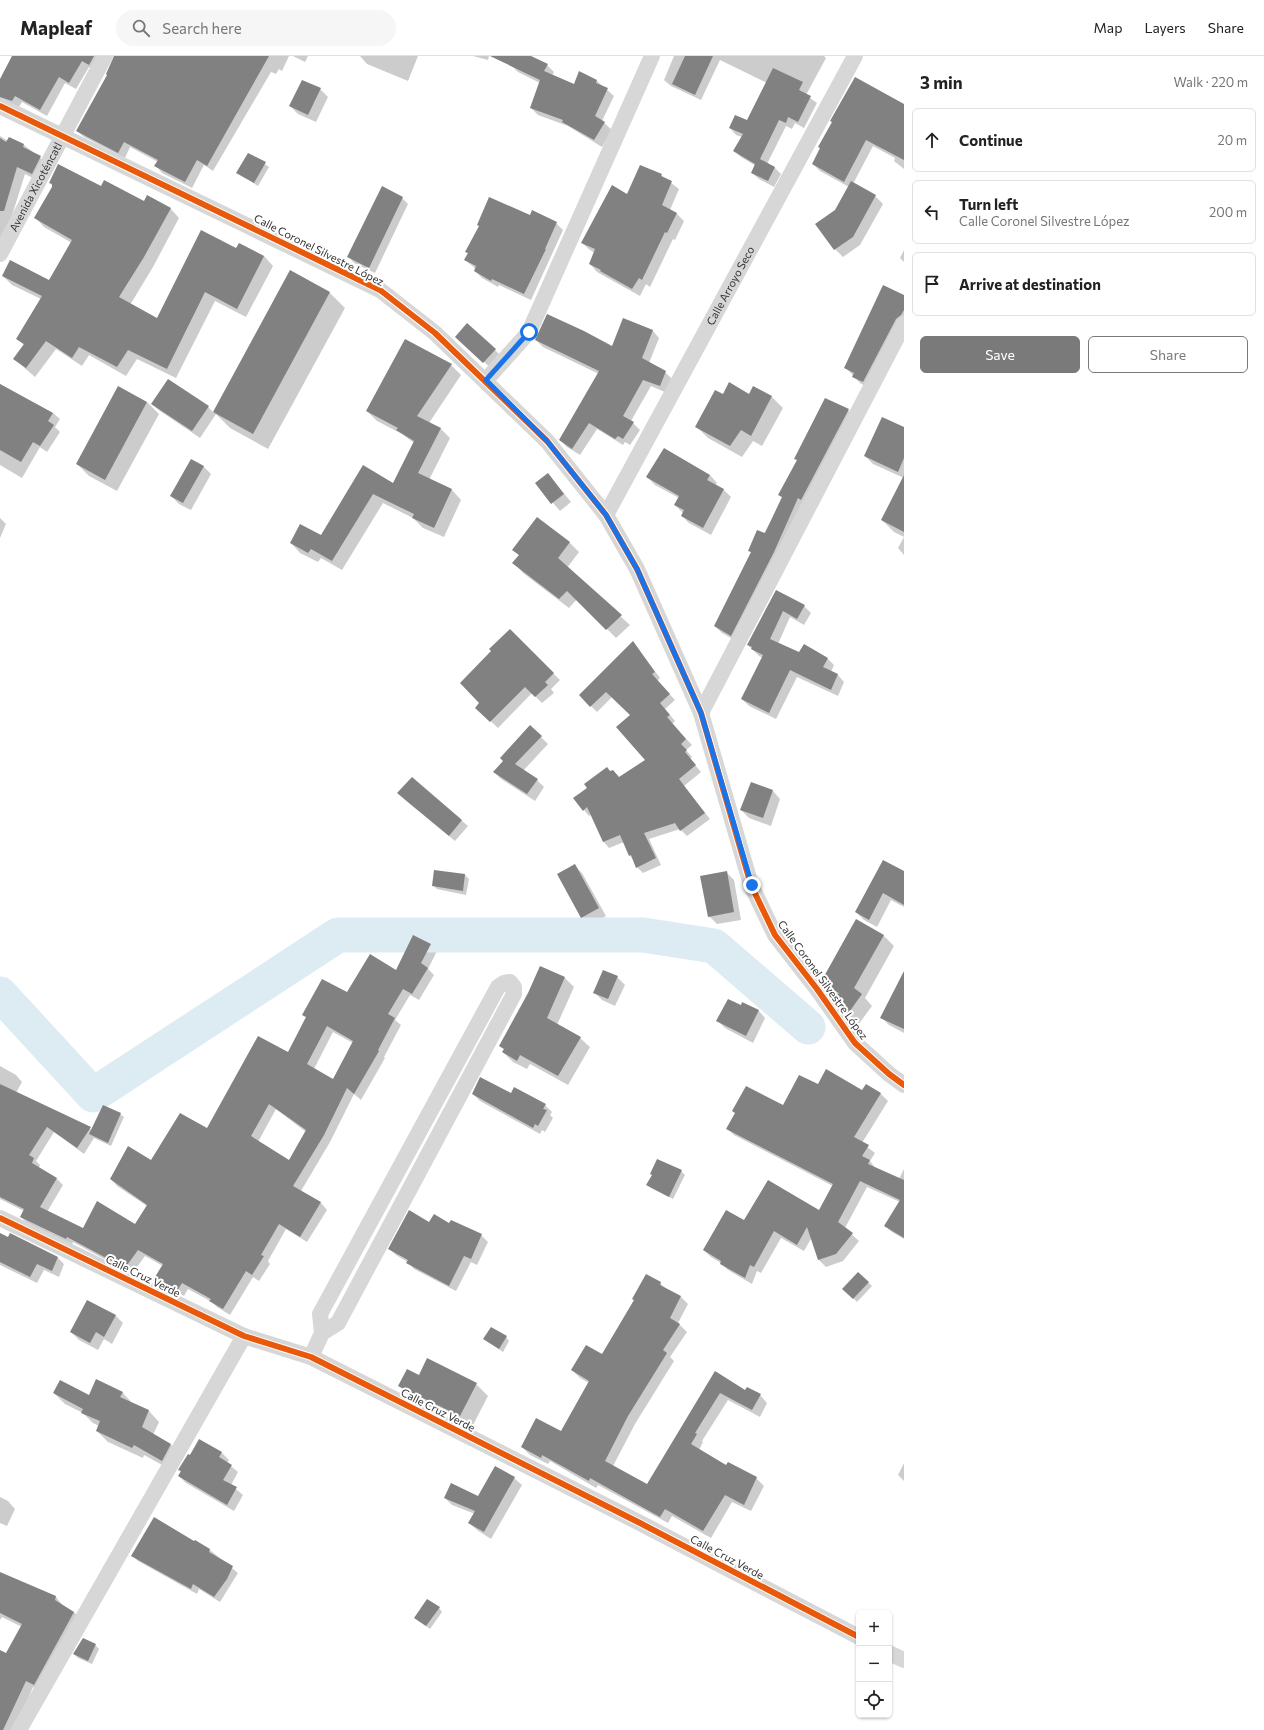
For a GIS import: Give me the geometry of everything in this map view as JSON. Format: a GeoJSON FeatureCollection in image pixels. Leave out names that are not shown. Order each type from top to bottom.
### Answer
{"type":"FeatureCollection","features":[{"type":"Feature","properties":{"kind":"street","name":"Avenida Xicoténcatl"},"geometry":{"type":"LineString","coordinates":[[0,254],[105,56]]}},
{"type":"Feature","properties":{"kind":"street"},"geometry":{"type":"LineString","coordinates":[[486,380],[529,332],[652,56]]}},
{"type":"Feature","properties":{"kind":"street","name":"Calle Arroyo Seco"},"geometry":{"type":"LineString","coordinates":[[606,515],[855,56]]}},
{"type":"Feature","properties":{"kind":"street","name":"Calle Coronel Silvestre López"},"geometry":{"type":"LineString","coordinates":[[0,106],[380,290],[435,333],[486,380],[547,441],[606,515],[637,569],[701,713],[752,885],[775,935],[817,989],[855,1043],[889,1074],[904,1085]]}},
{"type":"Feature","properties":{"kind":"street"},"geometry":{"type":"LineString","coordinates":[[701,713],[904,324]]}},
{"type":"Feature","properties":{"kind":"street"},"geometry":{"type":"LineString","coordinates":[[311,1357],[322,1333],[320,1314],[498,987],[504,983],[510,982],[514,987],[514,994],[338,1323],[322,1333]]}},
{"type":"Feature","properties":{"kind":"street","name":"Calle Cruz Verde"},"geometry":{"type":"LineString","coordinates":[[0,1218],[244,1336],[311,1357],[640,1522],[856,1635]]}},
{"type":"Feature","properties":{"kind":"street"},"geometry":{"type":"LineString","coordinates":[[19,1730],[244,1336]]}},
{"type":"Feature","properties":{"kind":"street"},"geometry":{"type":"LineString","coordinates":[[892,1654],[904,1660]]}},
{"type":"Feature","properties":{"kind":"building"},"geometry":{"type":"Polygon","coordinates":[[[12,56],[94,56],[89,65],[82,61],[69,83],[59,77],[40,110],[15,96],[12,101],[0,97],[0,79],[12,56]]]}},
{"type":"Feature","properties":{"kind":"building"},"geometry":{"type":"Polygon","coordinates":[[[114,56],[269,56],[207,166],[197,160],[185,182],[154,166],[158,160],[124,142],[118,153],[76,131],[107,75],[106,74],[114,56]]]}},
{"type":"Feature","properties":{"kind":"building"},"geometry":{"type":"Polygon","coordinates":[[[490,56],[531,56],[548,64],[544,71],[574,84],[579,71],[597,80],[596,83],[608,88],[595,116],[605,122],[594,140],[562,122],[563,120],[530,108],[540,80],[490,56]]]}},
{"type":"Feature","properties":{"kind":"building"},"geometry":{"type":"Polygon","coordinates":[[[685,56],[713,56],[695,95],[672,84],[685,56]]]}},
{"type":"Feature","properties":{"kind":"building"},"geometry":{"type":"Polygon","coordinates":[[[773,68],[803,82],[799,90],[811,96],[798,122],[788,117],[786,123],[779,120],[760,159],[775,167],[768,181],[751,173],[755,164],[733,151],[743,134],[729,128],[735,115],[747,120],[773,68]]]}},
{"type":"Feature","properties":{"kind":"building"},"geometry":{"type":"Polygon","coordinates":[[[855,77],[904,104],[904,160],[866,140],[844,182],[812,164],[820,148],[818,147],[832,122],[830,121],[855,77]]]}},
{"type":"Feature","properties":{"kind":"building"},"geometry":{"type":"Polygon","coordinates":[[[302,80],[321,88],[308,115],[289,106],[302,80]]]}},
{"type":"Feature","properties":{"kind":"building"},"geometry":{"type":"Polygon","coordinates":[[[9,137],[24,144],[23,147],[41,156],[32,174],[17,167],[4,211],[0,211],[0,138],[6,142],[9,137]]]}},
{"type":"Feature","properties":{"kind":"building"},"geometry":{"type":"Polygon","coordinates":[[[248,153],[266,162],[254,183],[236,173],[248,153]]]}},
{"type":"Feature","properties":{"kind":"building"},"geometry":{"type":"Polygon","coordinates":[[[58,164],[101,186],[104,180],[144,201],[147,195],[171,208],[144,257],[119,297],[157,318],[201,230],[236,248],[239,243],[264,256],[237,309],[205,292],[167,369],[128,350],[117,367],[79,347],[72,358],[46,341],[26,368],[13,359],[24,344],[16,339],[42,296],[2,276],[10,260],[49,280],[72,240],[34,218],[52,187],[52,184],[49,183],[58,164]]]}},
{"type":"Feature","properties":{"kind":"building"},"geometry":{"type":"Polygon","coordinates":[[[640,165],[662,174],[661,176],[672,181],[662,205],[677,213],[667,233],[665,232],[642,280],[639,278],[632,289],[589,264],[595,249],[581,243],[612,185],[627,194],[640,165]]]}},
{"type":"Feature","properties":{"kind":"building"},"geometry":{"type":"Polygon","coordinates":[[[851,181],[876,195],[853,237],[834,250],[815,224],[835,210],[851,181]]]}},
{"type":"Feature","properties":{"kind":"building"},"geometry":{"type":"Polygon","coordinates":[[[382,186],[403,197],[369,268],[347,257],[382,186]]]}},
{"type":"Feature","properties":{"kind":"building"},"geometry":{"type":"Polygon","coordinates":[[[489,197],[530,215],[532,210],[557,222],[546,249],[524,294],[492,279],[491,281],[474,271],[476,266],[464,260],[468,253],[465,252],[479,226],[477,225],[489,197]]]}},
{"type":"Feature","properties":{"kind":"building"},"geometry":{"type":"Polygon","coordinates":[[[290,270],[330,292],[253,434],[213,412],[290,270]]]}},
{"type":"Feature","properties":{"kind":"building"},"geometry":{"type":"Polygon","coordinates":[[[883,285],[904,295],[904,310],[896,319],[863,382],[852,377],[854,373],[844,368],[883,285]]]}},
{"type":"Feature","properties":{"kind":"building"},"geometry":{"type":"Polygon","coordinates":[[[547,314],[612,346],[623,318],[653,330],[642,358],[666,371],[660,386],[643,380],[623,416],[634,422],[623,439],[618,436],[615,439],[589,423],[572,449],[559,440],[599,371],[535,340],[547,314]]]}},
{"type":"Feature","properties":{"kind":"building"},"geometry":{"type":"Polygon","coordinates":[[[467,323],[496,349],[483,363],[455,337],[467,323]]]}},
{"type":"Feature","properties":{"kind":"building"},"geometry":{"type":"Polygon","coordinates":[[[405,339],[452,364],[417,416],[441,428],[418,473],[452,489],[434,528],[412,518],[414,514],[373,494],[332,561],[311,549],[308,553],[290,543],[300,524],[321,535],[363,465],[393,483],[414,441],[396,430],[398,428],[366,411],[405,339]]]}},
{"type":"Feature","properties":{"kind":"building"},"geometry":{"type":"Polygon","coordinates":[[[168,379],[209,406],[192,431],[151,404],[168,379]]]}},
{"type":"Feature","properties":{"kind":"building"},"geometry":{"type":"Polygon","coordinates":[[[729,382],[749,394],[753,386],[772,396],[751,436],[741,430],[730,446],[695,427],[715,390],[723,394],[729,382]]]}},
{"type":"Feature","properties":{"kind":"building"},"geometry":{"type":"Polygon","coordinates":[[[0,384],[53,413],[48,421],[54,425],[40,446],[33,442],[21,462],[0,450],[0,384]]]}},
{"type":"Feature","properties":{"kind":"building"},"geometry":{"type":"Polygon","coordinates":[[[118,386],[147,402],[105,480],[76,464],[118,386]]]}},
{"type":"Feature","properties":{"kind":"building"},"geometry":{"type":"Polygon","coordinates":[[[825,398],[849,409],[801,500],[798,498],[774,552],[731,636],[714,626],[751,552],[748,551],[757,530],[765,533],[782,497],[778,495],[797,460],[794,459],[825,398]]]}},
{"type":"Feature","properties":{"kind":"building"},"geometry":{"type":"Polygon","coordinates":[[[882,417],[904,427],[904,458],[898,472],[864,456],[882,417]]]}},
{"type":"Feature","properties":{"kind":"building"},"geometry":{"type":"Polygon","coordinates":[[[664,448],[710,475],[707,480],[724,489],[703,528],[681,516],[684,510],[674,505],[679,496],[646,477],[664,448]]]}},
{"type":"Feature","properties":{"kind":"building"},"geometry":{"type":"Polygon","coordinates":[[[191,459],[204,466],[183,503],[170,496],[191,459]]]}},
{"type":"Feature","properties":{"kind":"building"},"geometry":{"type":"Polygon","coordinates":[[[548,473],[564,494],[551,504],[535,483],[548,473]]]}},
{"type":"Feature","properties":{"kind":"building"},"geometry":{"type":"Polygon","coordinates":[[[904,475],[904,532],[881,520],[904,475]]]}},
{"type":"Feature","properties":{"kind":"building"},"geometry":{"type":"Polygon","coordinates":[[[537,517],[570,542],[558,558],[622,615],[606,630],[567,591],[559,599],[512,563],[519,555],[512,550],[537,517]]]}},
{"type":"Feature","properties":{"kind":"building"},"geometry":{"type":"Polygon","coordinates":[[[776,590],[805,605],[797,619],[783,611],[770,639],[799,652],[804,644],[828,658],[823,667],[838,674],[831,690],[790,670],[769,713],[741,699],[763,655],[751,649],[752,647],[747,645],[776,590]]]}},
{"type":"Feature","properties":{"kind":"building"},"geometry":{"type":"Polygon","coordinates":[[[510,629],[554,673],[545,682],[548,685],[535,697],[525,687],[490,722],[475,708],[479,703],[460,683],[491,651],[489,649],[510,629]]]}},
{"type":"Feature","properties":{"kind":"building"},"geometry":{"type":"Polygon","coordinates":[[[633,641],[655,672],[652,674],[670,694],[660,703],[670,715],[667,717],[686,739],[681,744],[687,750],[685,752],[696,765],[679,779],[705,813],[680,831],[675,823],[644,833],[656,858],[636,868],[620,835],[603,842],[587,807],[583,811],[573,798],[587,788],[584,784],[607,767],[610,771],[613,770],[619,777],[645,760],[616,727],[630,715],[606,692],[590,707],[579,695],[633,641]]]}},
{"type":"Feature","properties":{"kind":"building"},"geometry":{"type":"Polygon","coordinates":[[[530,725],[542,736],[515,764],[538,779],[527,794],[493,772],[503,761],[500,758],[530,725]]]}},
{"type":"Feature","properties":{"kind":"building"},"geometry":{"type":"Polygon","coordinates":[[[412,777],[462,820],[449,836],[397,793],[412,777]]]}},
{"type":"Feature","properties":{"kind":"building"},"geometry":{"type":"Polygon","coordinates":[[[751,782],[773,790],[763,818],[740,810],[751,782]]]}},
{"type":"Feature","properties":{"kind":"building"},"geometry":{"type":"Polygon","coordinates":[[[883,860],[904,871],[904,905],[883,893],[869,920],[855,912],[883,860]]]}},
{"type":"Feature","properties":{"kind":"building"},"geometry":{"type":"Polygon","coordinates":[[[575,864],[599,908],[581,918],[557,874],[575,864]]]}},
{"type":"Feature","properties":{"kind":"building"},"geometry":{"type":"Polygon","coordinates":[[[434,870],[465,874],[463,891],[432,886],[434,870]]]}},
{"type":"Feature","properties":{"kind":"building"},"geometry":{"type":"Polygon","coordinates":[[[727,871],[734,912],[708,917],[700,876],[727,871]]]}},
{"type":"Feature","properties":{"kind":"building"},"geometry":{"type":"Polygon","coordinates":[[[856,919],[884,935],[854,988],[862,994],[847,1015],[835,998],[839,993],[826,986],[822,980],[856,919]]]}},
{"type":"Feature","properties":{"kind":"building"},"geometry":{"type":"Polygon","coordinates":[[[413,935],[431,944],[421,963],[428,968],[412,994],[403,989],[388,1014],[395,1018],[378,1050],[379,1051],[354,1094],[347,1088],[324,1135],[293,1186],[321,1202],[300,1237],[279,1224],[261,1255],[264,1256],[252,1275],[246,1271],[223,1309],[209,1301],[211,1299],[182,1283],[177,1291],[155,1277],[163,1264],[138,1250],[125,1268],[67,1237],[66,1239],[20,1217],[24,1209],[0,1197],[0,1084],[91,1127],[77,1148],[47,1127],[29,1155],[34,1158],[32,1163],[57,1178],[40,1207],[83,1228],[97,1201],[135,1224],[147,1205],[110,1179],[128,1146],[151,1160],[180,1113],[207,1128],[258,1036],[288,1052],[306,1017],[302,1015],[322,979],[347,992],[370,954],[396,970],[413,935]],[[327,1026],[307,1064],[333,1079],[353,1041],[327,1026]],[[269,1104],[251,1136],[289,1160],[306,1130],[269,1104]]]}},
{"type":"Feature","properties":{"kind":"building"},"geometry":{"type":"Polygon","coordinates":[[[540,966],[565,977],[547,1018],[581,1037],[558,1076],[520,1055],[517,1061],[502,1052],[504,1049],[499,1046],[528,993],[540,966]]]}},
{"type":"Feature","properties":{"kind":"building"},"geometry":{"type":"Polygon","coordinates":[[[603,970],[618,976],[608,999],[593,993],[603,970]]]}},
{"type":"Feature","properties":{"kind":"building"},"geometry":{"type":"Polygon","coordinates":[[[904,971],[904,1029],[880,1018],[904,971]]]}},
{"type":"Feature","properties":{"kind":"building"},"geometry":{"type":"Polygon","coordinates":[[[728,999],[741,1005],[742,1002],[759,1010],[746,1036],[716,1021],[728,999]]]}},
{"type":"Feature","properties":{"kind":"building"},"geometry":{"type":"Polygon","coordinates":[[[826,1069],[862,1090],[866,1084],[881,1093],[854,1137],[869,1145],[862,1156],[870,1160],[868,1164],[904,1180],[904,1238],[884,1226],[900,1200],[860,1181],[838,1222],[853,1233],[836,1254],[818,1260],[807,1227],[797,1245],[774,1231],[754,1267],[750,1265],[745,1278],[720,1264],[721,1261],[703,1250],[726,1210],[744,1220],[768,1180],[819,1210],[833,1184],[726,1129],[735,1113],[732,1111],[746,1086],[783,1105],[799,1075],[818,1084],[826,1069]]]}},
{"type":"Feature","properties":{"kind":"building"},"geometry":{"type":"Polygon","coordinates":[[[480,1077],[511,1093],[514,1087],[546,1104],[543,1109],[547,1110],[538,1126],[535,1124],[533,1128],[472,1094],[480,1077]]]}},
{"type":"Feature","properties":{"kind":"building"},"geometry":{"type":"Polygon","coordinates":[[[103,1105],[121,1113],[108,1143],[89,1134],[103,1105]]]}},
{"type":"Feature","properties":{"kind":"building"},"geometry":{"type":"Polygon","coordinates":[[[657,1159],[682,1170],[669,1197],[646,1185],[652,1175],[650,1174],[657,1159]]]}},
{"type":"Feature","properties":{"kind":"building"},"geometry":{"type":"Polygon","coordinates":[[[409,1210],[429,1222],[434,1214],[449,1223],[451,1220],[482,1234],[471,1259],[464,1256],[449,1286],[406,1263],[408,1260],[388,1249],[409,1210]]]}},
{"type":"Feature","properties":{"kind":"building"},"geometry":{"type":"Polygon","coordinates":[[[0,1233],[8,1237],[10,1233],[58,1257],[52,1271],[37,1264],[30,1277],[0,1262],[0,1233]]]}},
{"type":"Feature","properties":{"kind":"building"},"geometry":{"type":"Polygon","coordinates":[[[858,1272],[869,1282],[853,1299],[842,1289],[858,1272]]]}},
{"type":"Feature","properties":{"kind":"building"},"geometry":{"type":"Polygon","coordinates":[[[646,1274],[661,1282],[660,1285],[681,1296],[670,1318],[680,1324],[663,1350],[667,1353],[628,1416],[605,1461],[647,1484],[715,1371],[745,1390],[747,1387],[761,1394],[752,1410],[720,1393],[695,1433],[697,1434],[691,1444],[726,1465],[728,1462],[757,1477],[744,1505],[725,1495],[703,1531],[665,1509],[660,1517],[590,1478],[589,1481],[542,1455],[541,1458],[521,1447],[536,1418],[561,1431],[589,1381],[571,1370],[586,1345],[602,1354],[634,1300],[632,1299],[646,1274]]]}},
{"type":"Feature","properties":{"kind":"building"},"geometry":{"type":"Polygon","coordinates":[[[87,1300],[116,1315],[104,1337],[96,1332],[90,1343],[70,1332],[87,1300]]]}},
{"type":"Feature","properties":{"kind":"building"},"geometry":{"type":"Polygon","coordinates":[[[491,1327],[507,1336],[499,1349],[483,1339],[491,1327]]]}},
{"type":"Feature","properties":{"kind":"building"},"geometry":{"type":"Polygon","coordinates":[[[427,1358],[477,1383],[460,1416],[398,1386],[407,1369],[419,1375],[427,1358]]]}},
{"type":"Feature","properties":{"kind":"building"},"geometry":{"type":"Polygon","coordinates":[[[96,1379],[123,1392],[120,1397],[149,1410],[142,1427],[171,1444],[162,1461],[134,1445],[132,1448],[96,1431],[100,1421],[81,1413],[83,1409],[53,1393],[60,1380],[89,1395],[96,1379]]]}},
{"type":"Feature","properties":{"kind":"building"},"geometry":{"type":"Polygon","coordinates":[[[199,1439],[222,1452],[219,1457],[232,1465],[223,1480],[237,1487],[227,1505],[178,1476],[181,1471],[178,1470],[188,1454],[190,1455],[199,1439]]]}},
{"type":"Feature","properties":{"kind":"building"},"geometry":{"type":"Polygon","coordinates":[[[495,1466],[515,1477],[484,1532],[468,1523],[475,1511],[444,1498],[451,1483],[478,1496],[495,1466]]]}},
{"type":"Feature","properties":{"kind":"building"},"geometry":{"type":"Polygon","coordinates":[[[154,1517],[210,1549],[209,1552],[233,1566],[227,1579],[214,1597],[193,1584],[191,1589],[131,1556],[154,1517]]]}},
{"type":"Feature","properties":{"kind":"building"},"geometry":{"type":"Polygon","coordinates":[[[0,1572],[56,1596],[55,1600],[74,1612],[34,1685],[26,1681],[3,1730],[0,1730],[0,1650],[6,1653],[22,1624],[0,1613],[0,1572]]]}},
{"type":"Feature","properties":{"kind":"building"},"geometry":{"type":"Polygon","coordinates":[[[427,1599],[440,1607],[426,1626],[414,1618],[427,1599]]]}},
{"type":"Feature","properties":{"kind":"building"},"geometry":{"type":"Polygon","coordinates":[[[83,1638],[96,1644],[88,1661],[73,1654],[83,1638]]]}},
{"type":"Feature","properties":{"kind":"waterway"},"geometry":{"type":"LineString","coordinates":[[0,994],[93,1095],[338,935],[643,935],[714,946],[808,1027]]}},
{"type":"Feature","properties":{"kind":"cycle path"},"geometry":{"type":"LineString","coordinates":[[0,106],[380,290],[435,333],[547,441],[606,515],[637,569],[701,713],[751,885],[775,935],[817,989],[855,1043],[889,1074],[904,1085]]}},
{"type":"Feature","properties":{"kind":"cycle path"},"geometry":{"type":"LineString","coordinates":[[0,1218],[244,1336],[311,1357],[640,1523],[856,1635]]}},
{"type":"Feature","properties":{"kind":"route"},"geometry":{"type":"LineString","coordinates":[[529,332],[486,380],[547,441],[606,515],[637,569],[701,713],[752,885]]}}]}
